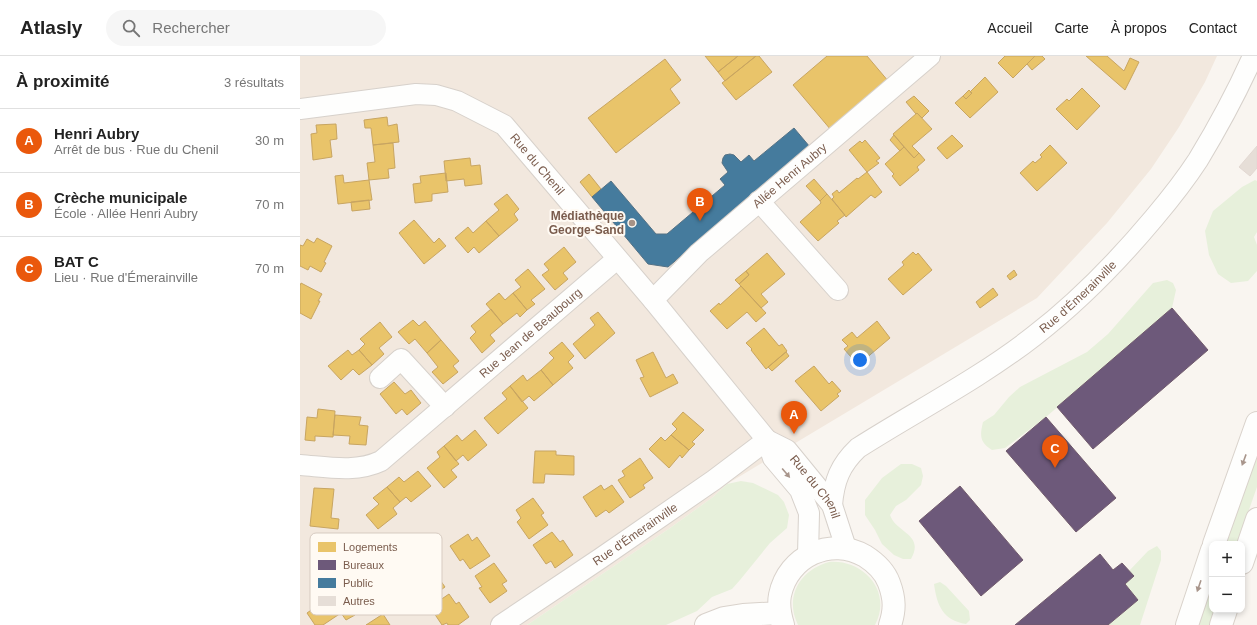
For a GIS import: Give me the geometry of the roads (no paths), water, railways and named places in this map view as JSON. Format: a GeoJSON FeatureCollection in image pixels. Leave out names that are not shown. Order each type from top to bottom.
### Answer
{"type":"FeatureCollection","features":[{"type":"Feature","properties":{"kind":"street","name":"Allée Henri Aubry"},"geometry":{"type":"LineString","coordinates":[[653,300],[699,253],[930,56]]}},
{"type":"Feature","properties":{"kind":"street","name":"Rue d'Émerainville"},"geometry":{"type":"LineString","coordinates":[[832,505],[833,488],[838,474],[848,458],[858,448],[991,367],[1034,336],[1078,299],[1116,261],[1172,197],[1197,161],[1226,112],[1253,56]]}},
{"type":"Feature","properties":{"kind":"street","name":"Rue du Chenil"},"geometry":{"type":"LineString","coordinates":[[300,109],[416,94],[436,95],[462,103],[504,126],[653,300],[767,440],[773,458],[800,490],[809,513],[808,555]]}},
{"type":"Feature","properties":{"kind":"street"},"geometry":{"type":"LineString","coordinates":[[759,202],[838,290]]}},
{"type":"Feature","properties":{"kind":"street","name":"Rue Jean de Beaubourg"},"geometry":{"type":"LineString","coordinates":[[300,465],[360,469],[381,461],[618,259]]}},
{"type":"Feature","properties":{"kind":"street"},"geometry":{"type":"LineString","coordinates":[[380,378],[401,359],[445,407]]}},
{"type":"Feature","properties":{"kind":"street"},"geometry":{"type":"LineString","coordinates":[[1215,541],[1257,423]]}},
{"type":"Feature","properties":{"kind":"street","name":"Rue d'Émerainville"},"geometry":{"type":"LineString","coordinates":[[501,625],[602,558],[714,480],[767,440]]}},
{"type":"Feature","properties":{"kind":"street","name":"Rue du Chenil"},"geometry":{"type":"LineString","coordinates":[[767,440],[787,450],[832,505],[846,548]]}},
{"type":"Feature","properties":{"kind":"street"},"geometry":{"type":"LineString","coordinates":[[810,478],[838,474]]}},
{"type":"Feature","properties":{"kind":"street"},"geometry":{"type":"LineString","coordinates":[[1245,554],[1257,519]]}},
{"type":"Feature","properties":{"kind":"street"},"geometry":{"type":"LineString","coordinates":[[706,625],[724,618],[742,615],[781,619],[780,596],[785,579],[795,566],[808,555],[827,548],[846,548],[858,552],[874,561],[886,576],[893,594],[894,613],[890,625]]}},
{"type":"Feature","properties":{"kind":"street"},"geometry":{"type":"LineString","coordinates":[[1187,625],[1209,559]]}},
{"type":"Feature","properties":{"kind":"street"},"geometry":{"type":"LineString","coordinates":[[1221,625],[1225,613]]}},
{"type":"Feature","properties":{"kind":"place","name":"Crèche municipale"},"geometry":{"type":"Point","coordinates":[700,221]}},
{"type":"Feature","properties":{"kind":"place","name":"Médiathèque George-Sand"},"geometry":{"type":"Point","coordinates":[632,223]}},
{"type":"Feature","properties":{"kind":"place","name":"Henri Aubry"},"geometry":{"type":"Point","coordinates":[794,434]}},
{"type":"Feature","properties":{"kind":"place","name":"BAT C"},"geometry":{"type":"Point","coordinates":[1055,468]}}]}
